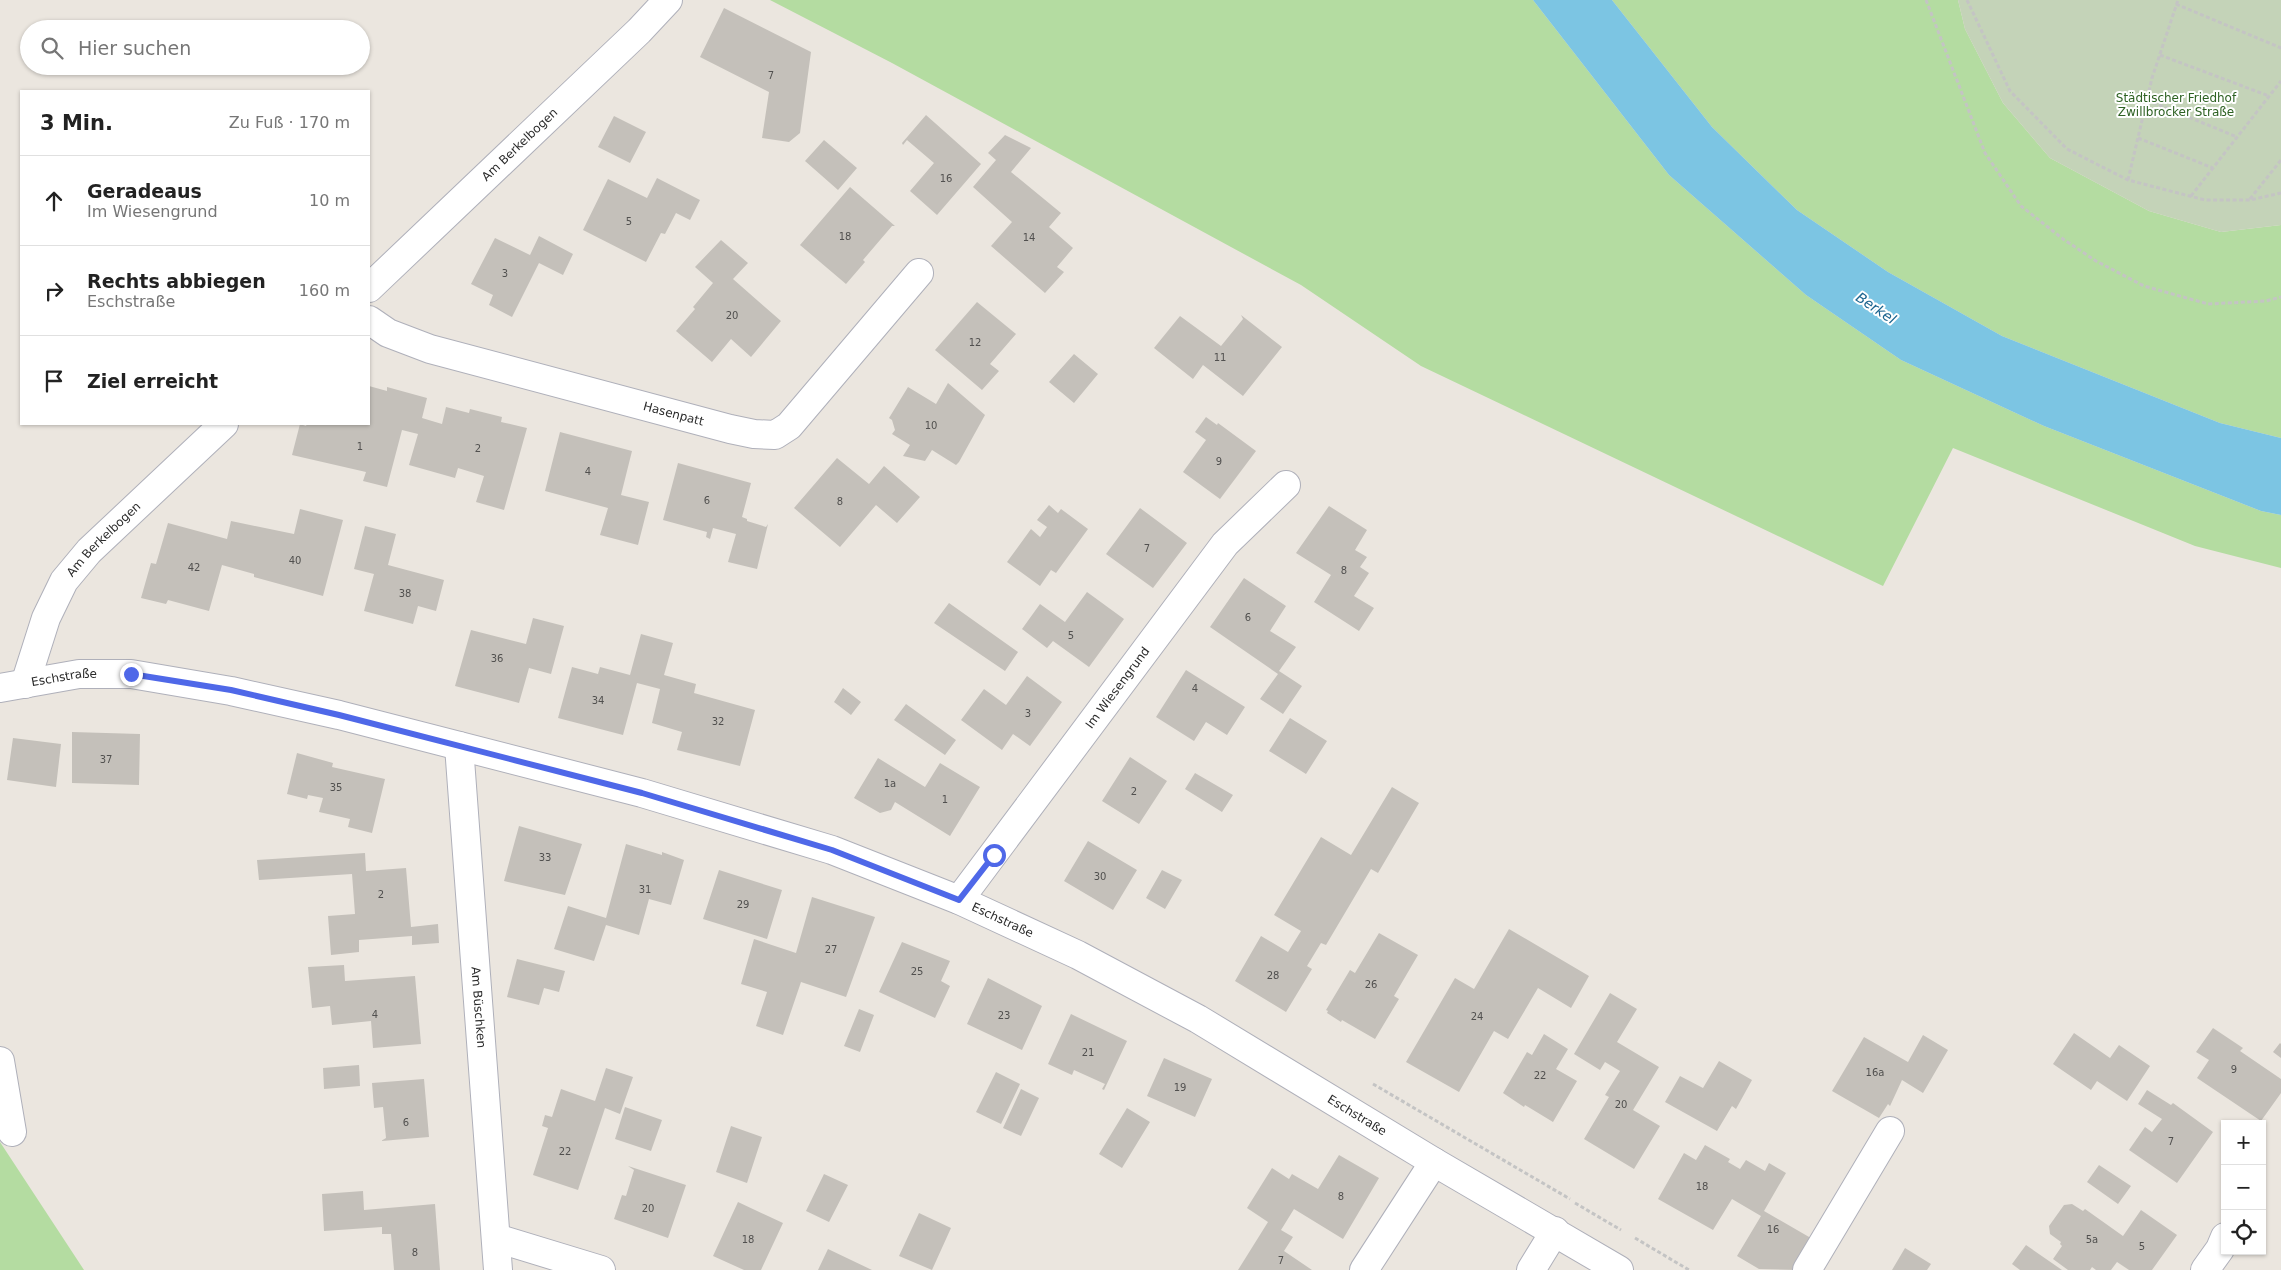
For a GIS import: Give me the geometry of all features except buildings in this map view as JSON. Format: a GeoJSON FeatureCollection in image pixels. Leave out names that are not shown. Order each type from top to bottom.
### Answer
{"type":"FeatureCollection","features":[{"type":"Feature","properties":{"kind":"street","name":"Am Berkelbogen"},"geometry":{"type":"LineString","coordinates":[[370,287],[639,32],[668,0]]}},
{"type":"Feature","properties":{"kind":"street","name":"Hasenpatt"},"geometry":{"type":"LineString","coordinates":[[370,321],[388,333],[430,349],[730,429],[754,434],[775,435],[789,426],[920,273]]}},
{"type":"Feature","properties":{"kind":"street","name":"Am Berkelbogen"},"geometry":{"type":"LineString","coordinates":[[12,686],[64,581],[89,551],[223,425]]}},
{"type":"Feature","properties":{"kind":"street","name":"Im Wiesengrund"},"geometry":{"type":"LineString","coordinates":[[959,900],[1225,544],[1286,484]]}},
{"type":"Feature","properties":{"kind":"street","name":"Eschstraße"},"geometry":{"type":"LineString","coordinates":[[12,686],[79,674],[131,674],[231,690],[339,715],[642,793],[832,850],[959,900],[1078,956],[1198,1018],[1434,1162],[1620,1270]]}},
{"type":"Feature","properties":{"kind":"street","name":"Am Büschken"},"geometry":{"type":"LineString","coordinates":[[459,746],[498,1270]]}},
{"type":"Feature","properties":{"kind":"street"},"geometry":{"type":"LineString","coordinates":[[0,1061],[12,1132]]}},
{"type":"Feature","properties":{"kind":"street"},"geometry":{"type":"LineString","coordinates":[[1807,1270],[1890,1130]]}},
{"type":"Feature","properties":{"kind":"street"},"geometry":{"type":"LineString","coordinates":[[1364,1270],[1434,1162]]}},
{"type":"Feature","properties":{"kind":"street"},"geometry":{"type":"LineString","coordinates":[[1530,1270],[1555,1231]]}},
{"type":"Feature","properties":{"kind":"street"},"geometry":{"type":"LineString","coordinates":[[496,1238],[601,1270]]}},
{"type":"Feature","properties":{"kind":"street"},"geometry":{"type":"LineString","coordinates":[[2205,1270],[2221,1247]]}},
{"type":"Feature","properties":{"kind":"path"},"geometry":{"type":"LineString","coordinates":[[1926,0],[1986,153],[2021,206],[2063,240],[2096,262],[2144,286],[2208,304],[2266,301],[2281,296]]}},
{"type":"Feature","properties":{"kind":"path"},"geometry":{"type":"LineString","coordinates":[[1967,0],[2010,90],[2067,149],[2128,180],[2204,200],[2250,200],[2281,193]]}},
{"type":"Feature","properties":{"kind":"path"},"geometry":{"type":"LineString","coordinates":[[2128,180],[2147,100],[2177,2],[2281,48]]}},
{"type":"Feature","properties":{"kind":"path"},"geometry":{"type":"LineString","coordinates":[[2160,54],[2269,96]]}},
{"type":"Feature","properties":{"kind":"path"},"geometry":{"type":"LineString","coordinates":[[2190,196],[2281,81]]}},
{"type":"Feature","properties":{"kind":"path"},"geometry":{"type":"LineString","coordinates":[[2147,100],[2237,137]]}},
{"type":"Feature","properties":{"kind":"path"},"geometry":{"type":"LineString","coordinates":[[2138,138],[2213,168]]}},
{"type":"Feature","properties":{"kind":"path"},"geometry":{"type":"LineString","coordinates":[[2250,200],[2281,160]]}},
{"type":"Feature","properties":{"kind":"green space"},"geometry":{"type":"Polygon","coordinates":[[[770,0],[1533,0],[1669,175],[1806,295],[1901,360],[2044,426],[2261,511],[2281,515],[2281,568],[2195,546],[1953,448],[1883,586],[1421,366],[1301,285],[892,63],[770,0]]]}},
{"type":"Feature","properties":{"kind":"green space"},"geometry":{"type":"Polygon","coordinates":[[[1612,0],[1958,0],[1965,29],[2003,103],[2050,158],[2149,211],[2221,232],[2281,225],[2281,438],[2220,423],[2002,336],[1888,272],[1797,210],[1712,127],[1612,0]]]}},
{"type":"Feature","properties":{"kind":"green space","name":"Städtischer Friedhof Zwillbrocker Straße"},"geometry":{"type":"Polygon","coordinates":[[[1958,0],[2281,0],[2281,225],[2221,232],[2149,211],[2050,158],[2003,103],[1965,29],[1958,0]]]}},
{"type":"Feature","properties":{"kind":"green space"},"geometry":{"type":"Polygon","coordinates":[[[0,1142],[84,1270],[0,1270],[0,1142]]]}},
{"type":"Feature","properties":{"kind":"water","name":"Berkel"},"geometry":{"type":"Polygon","coordinates":[[[1533,0],[1612,0],[1712,127],[1797,210],[1888,272],[2002,336],[2220,423],[2281,438],[2281,515],[2261,511],[2044,426],[1901,360],[1806,295],[1669,175],[1533,0]]]}},
{"type":"Feature","properties":{"kind":"route"},"geometry":{"type":"LineString","coordinates":[[131,674],[231,690],[339,715],[642,793],[832,850],[959,900],[994,855]]}}]}
